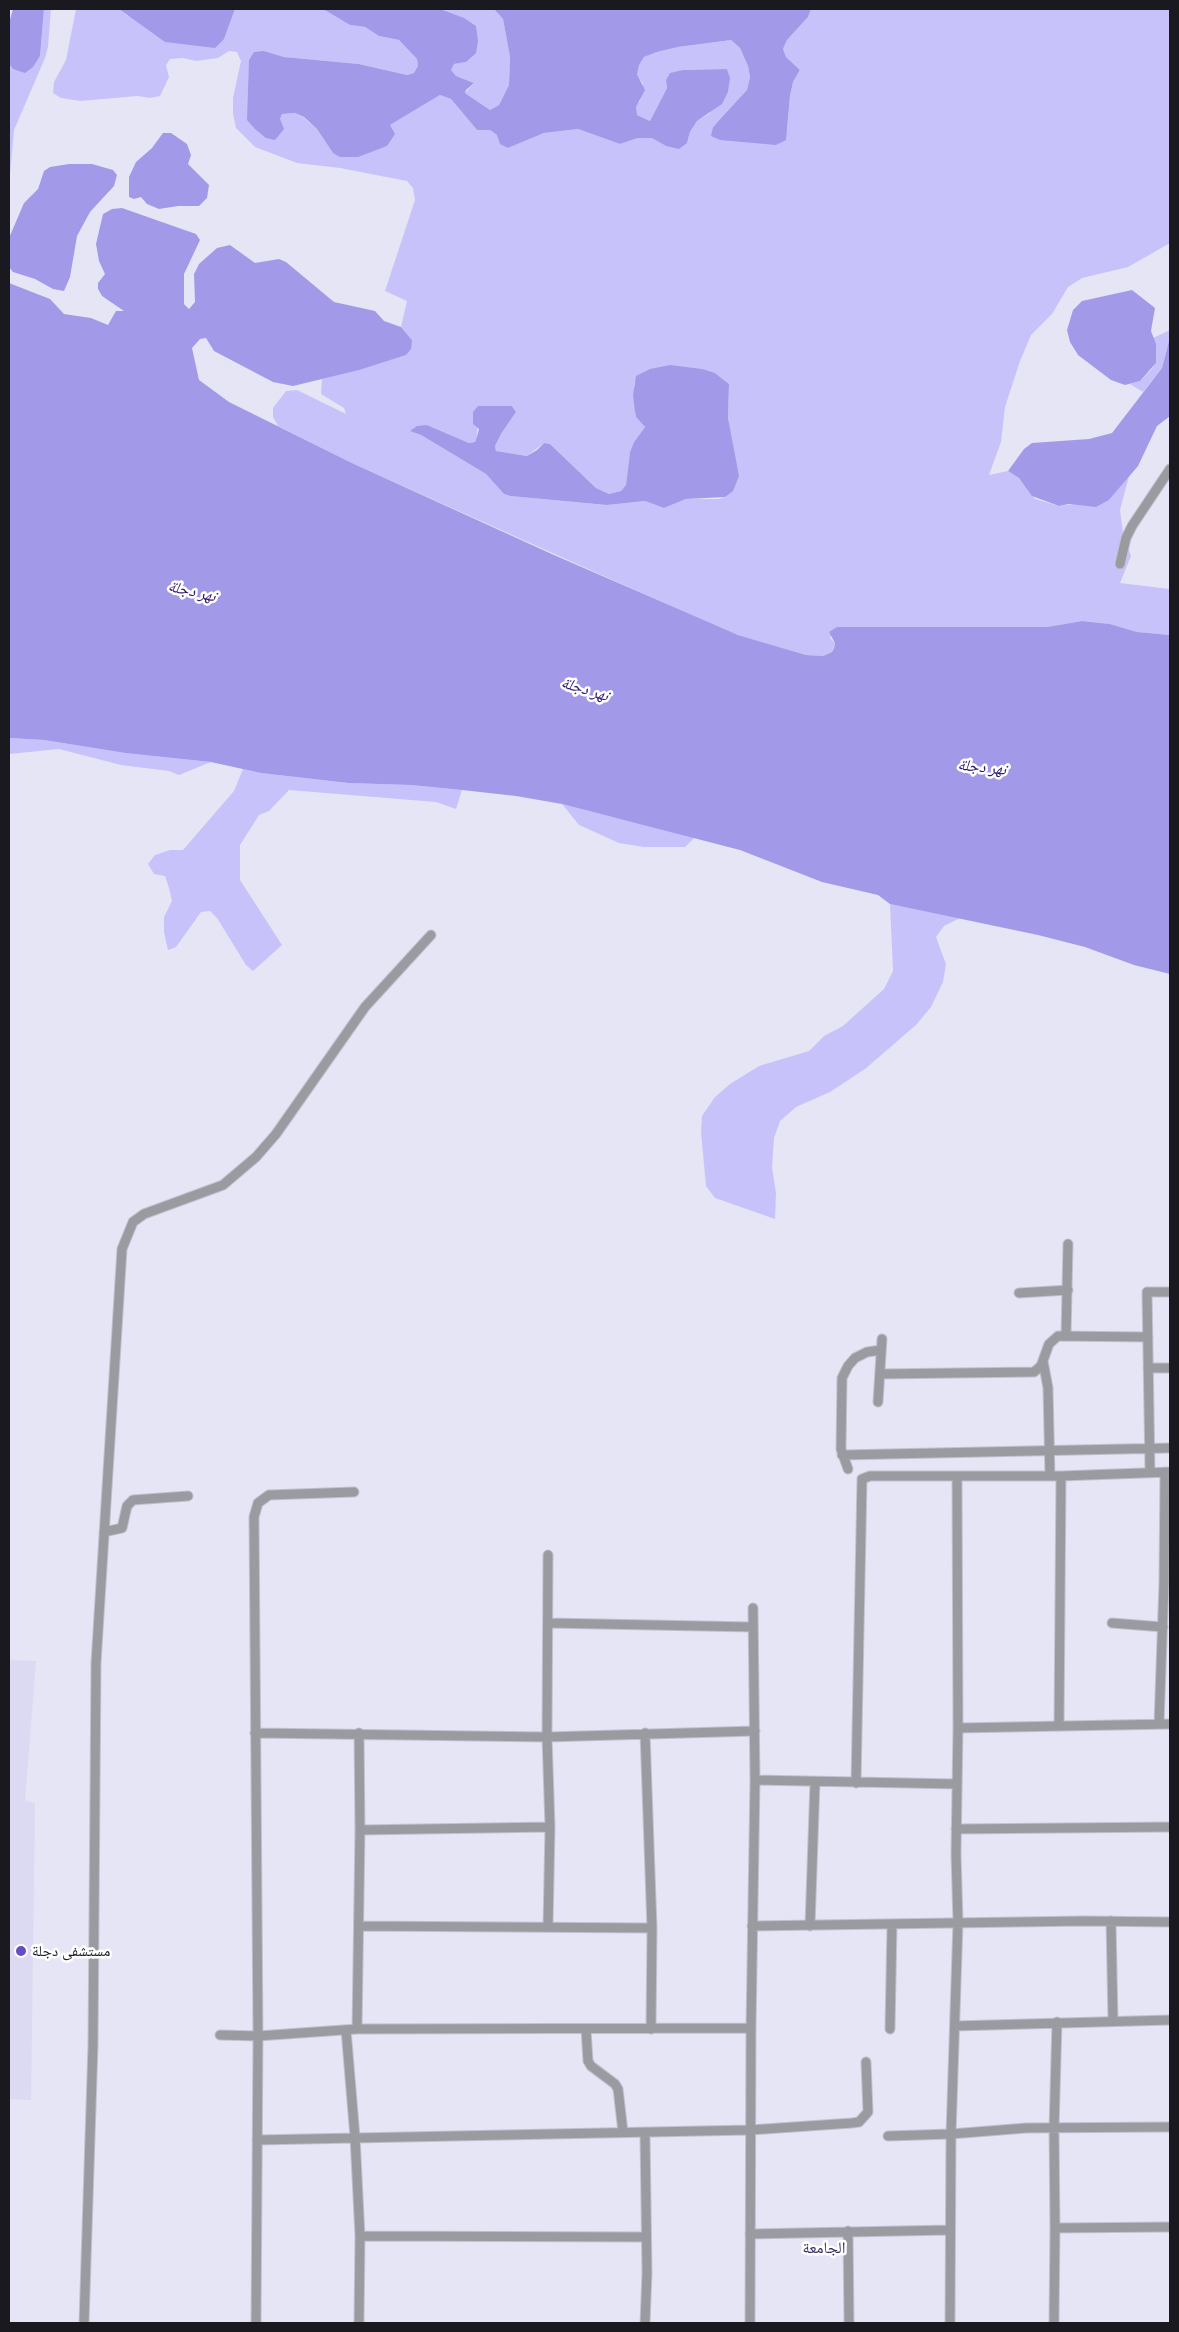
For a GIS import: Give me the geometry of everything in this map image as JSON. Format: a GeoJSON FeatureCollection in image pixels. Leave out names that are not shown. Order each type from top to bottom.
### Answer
{"type":"FeatureCollection","features":[{"type":"Feature","properties":{"kind":"street"},"geometry":{"type":"LineString","coordinates":[[1120,564],[1126,538],[1132,526],[1170,469]]}},
{"type":"Feature","properties":{"kind":"street"},"geometry":{"type":"LineString","coordinates":[[84,2323],[93,2054],[96,1662],[100,1635],[104,1532],[122,1249],[133,1222],[144,1214],[223,1186],[256,1157],[276,1134],[360,1014],[431,935]]}},
{"type":"Feature","properties":{"kind":"street"},"geometry":{"type":"LineString","coordinates":[[1066,1336],[1068,1244]]}},
{"type":"Feature","properties":{"kind":"street"},"geometry":{"type":"LineString","coordinates":[[1020,1293],[1068,1290]]}},
{"type":"Feature","properties":{"kind":"street"},"geometry":{"type":"LineString","coordinates":[[1150,1472],[1147,1292],[1170,1292]]}},
{"type":"Feature","properties":{"kind":"street"},"geometry":{"type":"LineString","coordinates":[[880,1374],[1029,1373],[1039,1370],[1049,1344],[1058,1336],[1148,1337]]}},
{"type":"Feature","properties":{"kind":"street"},"geometry":{"type":"LineString","coordinates":[[878,1402],[882,1339]]}},
{"type":"Feature","properties":{"kind":"street"},"geometry":{"type":"LineString","coordinates":[[848,1470],[842,1455],[842,1378],[848,1366],[855,1358],[867,1352],[881,1350]]}},
{"type":"Feature","properties":{"kind":"street"},"geometry":{"type":"LineString","coordinates":[[1043,1360],[1048,1388],[1050,1476]]}},
{"type":"Feature","properties":{"kind":"street"},"geometry":{"type":"LineString","coordinates":[[1148,1368],[1170,1368]]}},
{"type":"Feature","properties":{"kind":"street"},"geometry":{"type":"LineString","coordinates":[[842,1455],[1170,1448]]}},
{"type":"Feature","properties":{"kind":"street"},"geometry":{"type":"LineString","coordinates":[[856,1782],[861,1482],[867,1476],[1062,1476],[1168,1472],[1167,1582],[1162,1627],[1159,1724]]}},
{"type":"Feature","properties":{"kind":"street"},"geometry":{"type":"LineString","coordinates":[[950,2323],[951,2134],[958,1922],[956,1829],[958,1728],[957,1476]]}},
{"type":"Feature","properties":{"kind":"street"},"geometry":{"type":"LineString","coordinates":[[1059,1726],[1062,1476]]}},
{"type":"Feature","properties":{"kind":"street"},"geometry":{"type":"LineString","coordinates":[[256,2323],[258,2036],[255,1510],[263,1498],[269,1495],[354,1492]]}},
{"type":"Feature","properties":{"kind":"street"},"geometry":{"type":"LineString","coordinates":[[104,1532],[122,1528],[127,1506],[133,1500],[188,1496]]}},
{"type":"Feature","properties":{"kind":"street"},"geometry":{"type":"LineString","coordinates":[[548,1555],[547,1736],[550,1827],[548,1927]]}},
{"type":"Feature","properties":{"kind":"street"},"geometry":{"type":"LineString","coordinates":[[750,2323],[750,2130],[755,1780],[753,1608]]}},
{"type":"Feature","properties":{"kind":"street"},"geometry":{"type":"LineString","coordinates":[[1112,1622],[1162,1627]]}},
{"type":"Feature","properties":{"kind":"street"},"geometry":{"type":"LineString","coordinates":[[548,1623],[753,1627]]}},
{"type":"Feature","properties":{"kind":"street"},"geometry":{"type":"LineString","coordinates":[[958,1728],[1170,1724]]}},
{"type":"Feature","properties":{"kind":"street"},"geometry":{"type":"LineString","coordinates":[[255,1733],[547,1736],[755,1731]]}},
{"type":"Feature","properties":{"kind":"street"},"geometry":{"type":"LineString","coordinates":[[357,2029],[360,1830],[359,1733]]}},
{"type":"Feature","properties":{"kind":"street"},"geometry":{"type":"LineString","coordinates":[[645,1733],[652,1928],[651,2029]]}},
{"type":"Feature","properties":{"kind":"street"},"geometry":{"type":"LineString","coordinates":[[755,1780],[957,1784]]}},
{"type":"Feature","properties":{"kind":"street"},"geometry":{"type":"LineString","coordinates":[[810,1926],[815,1782]]}},
{"type":"Feature","properties":{"kind":"street"},"geometry":{"type":"LineString","coordinates":[[360,1830],[550,1827]]}},
{"type":"Feature","properties":{"kind":"street"},"geometry":{"type":"LineString","coordinates":[[956,1829],[1170,1827]]}},
{"type":"Feature","properties":{"kind":"street"},"geometry":{"type":"LineString","coordinates":[[1111,1921],[1113,2021]]}},
{"type":"Feature","properties":{"kind":"street"},"geometry":{"type":"LineString","coordinates":[[752,1926],[958,1922],[1170,1922]]}},
{"type":"Feature","properties":{"kind":"street"},"geometry":{"type":"LineString","coordinates":[[890,2029],[892,1924]]}},
{"type":"Feature","properties":{"kind":"street"},"geometry":{"type":"LineString","coordinates":[[359,1926],[652,1928]]}},
{"type":"Feature","properties":{"kind":"street"},"geometry":{"type":"LineString","coordinates":[[955,2026],[1170,2020]]}},
{"type":"Feature","properties":{"kind":"street"},"geometry":{"type":"LineString","coordinates":[[1054,2323],[1054,2129],[1057,2022]]}},
{"type":"Feature","properties":{"kind":"street"},"geometry":{"type":"LineString","coordinates":[[220,2035],[258,2036],[357,2029],[751,2028]]}},
{"type":"Feature","properties":{"kind":"street"},"geometry":{"type":"LineString","coordinates":[[586,2029],[590,2066],[615,2084],[618,2089],[623,2132]]}},
{"type":"Feature","properties":{"kind":"street"},"geometry":{"type":"LineString","coordinates":[[346,2030],[355,2137],[360,2236],[359,2323]]}},
{"type":"Feature","properties":{"kind":"street"},"geometry":{"type":"LineString","coordinates":[[258,2140],[750,2130],[859,2122],[868,2112],[866,2062]]}},
{"type":"Feature","properties":{"kind":"street"},"geometry":{"type":"LineString","coordinates":[[888,2136],[951,2134],[1026,2128],[1170,2127]]}},
{"type":"Feature","properties":{"kind":"street"},"geometry":{"type":"LineString","coordinates":[[643,2133],[645,2136],[647,2273],[645,2323]]}},
{"type":"Feature","properties":{"kind":"street"},"geometry":{"type":"LineString","coordinates":[[1055,2228],[1170,2227]]}},
{"type":"Feature","properties":{"kind":"street"},"geometry":{"type":"LineString","coordinates":[[750,2234],[950,2230]]}},
{"type":"Feature","properties":{"kind":"street"},"geometry":{"type":"LineString","coordinates":[[848,2231],[849,2323]]}},
{"type":"Feature","properties":{"kind":"street"},"geometry":{"type":"LineString","coordinates":[[360,2236],[646,2238]]}},
{"type":"Feature","properties":{"kind":"shaded area"},"geometry":{"type":"Polygon","coordinates":[[[44,9],[51,9],[48,47],[14,130],[9,186],[9,64],[13,69],[40,56],[44,9]]]}},
{"type":"Feature","properties":{"kind":"shaded area"},"geometry":{"type":"Polygon","coordinates":[[[76,9],[119,9],[128,16],[224,39],[235,9],[323,9],[350,25],[365,27],[379,36],[399,40],[417,59],[418,66],[415,73],[407,75],[359,64],[284,57],[264,51],[280,119],[282,114],[295,113],[303,117],[317,129],[333,153],[372,151],[387,146],[390,125],[440,95],[451,99],[477,130],[489,129],[508,148],[544,133],[578,129],[620,144],[638,138],[653,138],[666,146],[687,143],[690,132],[697,121],[709,114],[728,92],[729,78],[727,69],[683,70],[666,80],[667,88],[650,121],[637,115],[635,107],[640,101],[643,84],[637,74],[637,67],[644,57],[678,47],[731,40],[740,48],[748,66],[750,77],[747,90],[713,127],[787,131],[790,96],[793,82],[800,70],[786,57],[783,49],[787,40],[808,17],[811,9],[1170,9],[1170,243],[1128,267],[1082,278],[1068,287],[1052,314],[1031,335],[1020,361],[1005,407],[1001,442],[989,475],[1008,471],[1019,478],[1035,499],[1059,506],[1109,500],[1129,476],[1120,510],[1123,533],[1131,556],[1120,583],[1170,589],[1170,635],[1137,632],[1110,624],[1082,621],[1047,627],[837,627],[830,638],[835,643],[832,652],[823,656],[806,655],[738,635],[704,621],[354,464],[278,426],[273,417],[273,408],[286,391],[297,390],[346,414],[344,408],[321,394],[322,379],[406,355],[412,340],[401,327],[407,301],[385,291],[415,200],[413,188],[407,181],[340,168],[297,163],[255,147],[236,128],[233,114],[233,98],[241,61],[237,52],[229,51],[218,58],[196,61],[183,58],[170,59],[166,65],[169,77],[160,96],[150,98],[138,96],[80,101],[61,98],[53,93],[54,82],[66,60],[76,9]],[[715,373],[634,383],[636,417],[645,427],[634,442],[630,452],[626,485],[621,491],[609,494],[596,488],[550,444],[544,443],[527,456],[496,451],[495,446],[501,434],[516,412],[512,406],[478,406],[477,437],[475,442],[469,443],[427,425],[411,431],[421,435],[486,474],[504,494],[510,496],[607,505],[645,501],[664,508],[686,499],[719,499],[725,497],[735,472],[728,418],[729,384],[715,373]]]}},
{"type":"Feature","properties":{"kind":"shaded area"},"geometry":{"type":"Polygon","coordinates":[[[440,9],[494,9],[503,19],[510,57],[509,85],[499,105],[490,110],[465,93],[474,83],[456,76],[450,70],[454,64],[466,62],[446,12],[440,9]]]}},
{"type":"Feature","properties":{"kind":"shaded area"},"geometry":{"type":"Polygon","coordinates":[[[1170,330],[1162,368],[1143,392],[1130,384],[1140,381],[1156,363],[1156,345],[1153,338],[1170,330]]]}},
{"type":"Feature","properties":{"kind":"shaded area"},"geometry":{"type":"Polygon","coordinates":[[[9,738],[44,740],[125,753],[211,762],[179,775],[169,771],[121,765],[59,749],[9,754],[9,738]]]}},
{"type":"Feature","properties":{"kind":"shaded area"},"geometry":{"type":"Polygon","coordinates":[[[243,769],[261,773],[348,783],[411,785],[462,790],[456,809],[436,802],[289,790],[269,811],[259,815],[240,845],[240,880],[282,945],[253,971],[246,965],[217,918],[210,911],[201,912],[176,947],[168,950],[164,932],[164,917],[172,901],[169,888],[165,876],[154,874],[148,864],[155,855],[170,850],[183,850],[234,791],[243,769]]]}},
{"type":"Feature","properties":{"kind":"shaded area"},"geometry":{"type":"Polygon","coordinates":[[[562,804],[695,837],[685,847],[644,847],[619,843],[579,825],[562,804]]]}},
{"type":"Feature","properties":{"kind":"shaded area"},"geometry":{"type":"Polygon","coordinates":[[[890,904],[960,918],[944,926],[936,937],[946,964],[943,982],[931,1007],[916,1025],[865,1069],[830,1092],[796,1107],[780,1121],[774,1138],[772,1168],[776,1193],[775,1219],[715,1198],[706,1186],[701,1132],[702,1116],[715,1097],[730,1084],[759,1066],[809,1051],[824,1036],[843,1026],[884,989],[893,971],[890,904]]]}},
{"type":"Feature","properties":{"kind":"shaded area","name":"مستشفى دجلة"},"geometry":{"type":"Polygon","coordinates":[[[9,1660],[36,1661],[25,1801],[35,1803],[31,2100],[9,2099],[9,1660]]]}},
{"type":"Feature","properties":{"kind":"water"},"geometry":{"type":"Polygon","coordinates":[[[13,9],[44,9],[40,56],[33,67],[25,73],[13,69],[9,64],[9,23],[13,9]]]}},
{"type":"Feature","properties":{"kind":"water"},"geometry":{"type":"Polygon","coordinates":[[[119,9],[235,9],[224,39],[215,48],[165,42],[119,9]]]}},
{"type":"Feature","properties":{"kind":"water"},"geometry":{"type":"Polygon","coordinates":[[[323,9],[440,9],[464,18],[476,26],[478,41],[476,53],[466,62],[454,64],[451,70],[456,76],[474,83],[465,93],[490,110],[499,105],[509,85],[510,57],[503,19],[494,9],[811,9],[808,17],[787,40],[783,49],[786,57],[800,70],[793,82],[790,96],[786,140],[776,145],[720,140],[711,136],[713,127],[747,90],[750,77],[748,66],[740,48],[731,40],[678,47],[657,52],[644,57],[639,65],[637,74],[645,90],[636,107],[637,115],[650,121],[667,88],[666,80],[670,73],[683,70],[727,69],[730,78],[728,92],[722,104],[697,121],[690,132],[687,143],[679,149],[666,146],[652,138],[638,138],[620,144],[578,129],[544,133],[508,148],[500,144],[497,135],[490,130],[477,130],[451,99],[440,95],[390,125],[395,134],[387,146],[358,157],[340,157],[333,153],[317,129],[304,117],[295,113],[282,114],[280,119],[284,129],[275,140],[266,138],[247,120],[249,60],[254,52],[264,51],[284,57],[359,64],[407,75],[414,73],[418,66],[417,59],[399,40],[379,36],[365,27],[350,25],[323,9]]]}},
{"type":"Feature","properties":{"kind":"water"},"geometry":{"type":"Polygon","coordinates":[[[163,133],[171,133],[187,144],[191,155],[188,164],[209,185],[207,198],[199,206],[178,206],[159,209],[147,204],[141,197],[134,199],[129,197],[129,177],[136,162],[152,148],[163,133]]]}},
{"type":"Feature","properties":{"kind":"water"},"geometry":{"type":"Polygon","coordinates":[[[69,164],[92,164],[113,170],[117,175],[114,186],[90,212],[77,236],[70,277],[64,291],[53,289],[35,279],[13,272],[9,267],[9,238],[24,203],[38,189],[44,171],[50,167],[69,164]]]}},
{"type":"Feature","properties":{"kind":"water","name":"نهر دجلة"},"geometry":{"type":"Polygon","coordinates":[[[122,208],[196,234],[200,240],[184,274],[184,304],[189,309],[195,302],[194,274],[199,264],[217,248],[230,245],[255,263],[279,259],[286,262],[334,302],[375,311],[384,321],[401,327],[412,340],[411,349],[406,355],[359,370],[293,386],[273,382],[214,351],[206,338],[200,339],[192,348],[199,380],[229,402],[354,464],[554,555],[738,635],[806,655],[823,656],[832,652],[834,648],[835,643],[829,632],[837,627],[1047,627],[1082,621],[1110,624],[1137,632],[1170,635],[1170,974],[1134,965],[1085,947],[1038,935],[890,904],[878,895],[822,882],[740,850],[562,804],[516,796],[462,790],[411,785],[348,783],[261,773],[211,762],[125,753],[44,740],[9,738],[9,283],[50,299],[64,314],[91,318],[108,325],[116,311],[124,311],[102,296],[98,289],[98,283],[105,274],[99,261],[96,244],[103,214],[112,209],[122,208]]]}},
{"type":"Feature","properties":{"kind":"water"},"geometry":{"type":"Polygon","coordinates":[[[1132,290],[1155,308],[1151,331],[1156,344],[1156,363],[1140,381],[1125,385],[1111,380],[1078,355],[1070,342],[1067,330],[1073,310],[1082,301],[1132,290]]]}},
{"type":"Feature","properties":{"kind":"water"},"geometry":{"type":"Polygon","coordinates":[[[1170,337],[1170,416],[1157,426],[1138,466],[1109,500],[1096,507],[1069,504],[1059,506],[1032,496],[1019,478],[1008,471],[1024,449],[1032,443],[1089,439],[1112,433],[1162,368],[1170,337]]]}},
{"type":"Feature","properties":{"kind":"water"},"geometry":{"type":"Polygon","coordinates":[[[670,365],[702,369],[715,373],[729,384],[728,418],[739,476],[733,491],[725,497],[686,499],[664,508],[645,501],[607,505],[510,496],[504,494],[486,474],[421,435],[410,431],[417,426],[427,425],[469,443],[475,442],[479,429],[473,424],[473,412],[478,406],[512,406],[516,412],[501,434],[495,446],[496,451],[527,456],[544,443],[550,444],[596,488],[609,494],[621,491],[626,485],[630,452],[634,442],[645,427],[636,417],[635,412],[633,395],[636,376],[650,369],[670,365]]]}},
{"type":"Feature","properties":{"kind":"place","name":"مستشفى دجلة"},"geometry":{"type":"Point","coordinates":[21,1951]}},
{"type":"Feature","properties":{"kind":"district","name":"الجامعة"},"geometry":{"type":"Point","coordinates":[824,2248]}}]}
